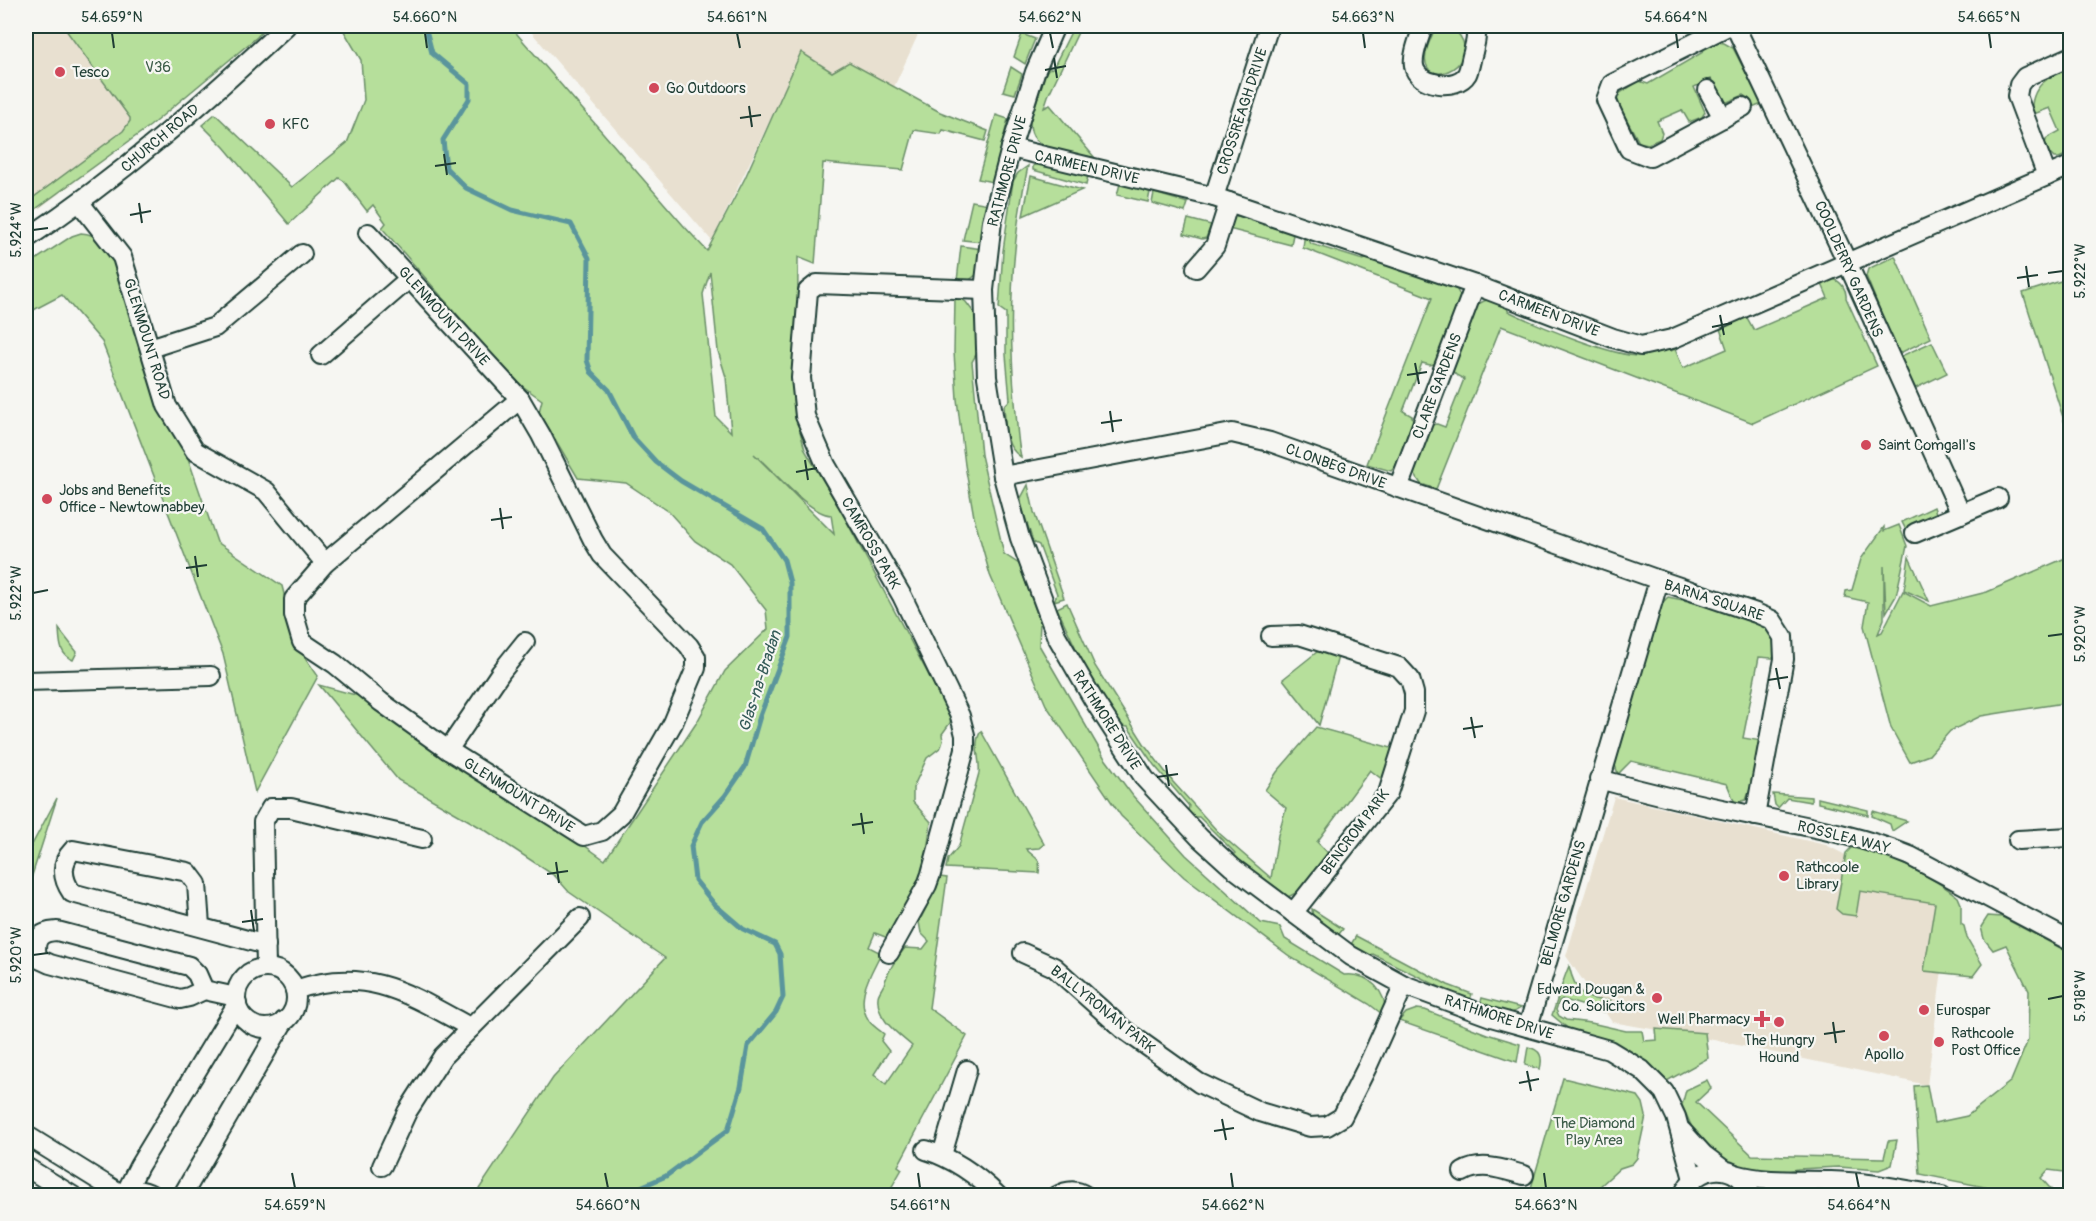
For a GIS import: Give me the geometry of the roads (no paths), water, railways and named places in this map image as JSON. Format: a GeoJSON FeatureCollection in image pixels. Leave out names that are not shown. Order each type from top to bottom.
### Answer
{"type":"FeatureCollection","features":[{"type":"Feature","properties":{"kind":"street","name":"CHURCH ROAD"},"geometry":{"type":"LineString","coordinates":[[26,239],[80,203],[138,158],[202,104],[286,26]]}},
{"type":"Feature","properties":{"kind":"street","name":"RATHMORE DRIVE"},"geometry":{"type":"LineString","coordinates":[[1055,26],[1035,72],[1011,148],[992,221],[984,290],[987,377],[1003,476],[1020,538],[1056,635],[1093,699],[1145,779],[1200,838],[1232,867],[1351,956],[1404,985],[1491,1017],[1609,1050],[1642,1070],[1664,1092],[1681,1130],[1692,1179]]}},
{"type":"Feature","properties":{"kind":"street","name":"CROSSREAGH DRIVE"},"geometry":{"type":"LineString","coordinates":[[1196,268],[1215,246],[1222,200],[1269,26]]}},
{"type":"Feature","properties":{"kind":"street"},"geometry":{"type":"LineString","coordinates":[[1422,26],[1413,64],[1416,72],[1421,79],[1445,84],[1457,83],[1467,74],[1477,39],[1472,26]]}},
{"type":"Feature","properties":{"kind":"street"},"geometry":{"type":"LineString","coordinates":[[1728,26],[1612,84],[1606,100],[1629,149],[1650,156],[1743,107]]}},
{"type":"Feature","properties":{"kind":"street","name":"COOLDERRY GARDENS"},"geometry":{"type":"LineString","coordinates":[[1735,26],[1847,262],[1961,514]]}},
{"type":"Feature","properties":{"kind":"street"},"geometry":{"type":"LineString","coordinates":[[2047,176],[2017,96],[2019,85],[2025,77],[2070,57]]}},
{"type":"Feature","properties":{"kind":"street"},"geometry":{"type":"LineString","coordinates":[[1708,90],[1723,118]]}},
{"type":"Feature","properties":{"kind":"street","name":"CARMEEN DRIVE"},"geometry":{"type":"LineString","coordinates":[[1011,148],[1222,200],[1475,285],[1613,338],[1641,346],[1672,339],[2070,166]]}},
{"type":"Feature","properties":{"kind":"street","name":"GLENMOUNT ROAD"},"geometry":{"type":"LineString","coordinates":[[80,203],[122,257],[167,406],[195,451],[266,491],[325,563]]}},
{"type":"Feature","properties":{"kind":"street","name":"GLENMOUNT DRIVE"},"geometry":{"type":"LineString","coordinates":[[368,233],[520,399],[542,435],[602,555],[689,646],[696,657],[696,668],[673,723],[621,814],[602,831],[584,836],[448,750],[381,702],[335,664],[302,642],[294,615],[294,599],[325,563],[520,399]]}},
{"type":"Feature","properties":{"kind":"street"},"geometry":{"type":"LineString","coordinates":[[150,348],[215,327],[302,254]]}},
{"type":"Feature","properties":{"kind":"street"},"geometry":{"type":"LineString","coordinates":[[321,355],[410,278]]}},
{"type":"Feature","properties":{"kind":"street","name":"CAMROSS PARK"},"geometry":{"type":"LineString","coordinates":[[889,953],[927,885],[965,749],[965,735],[960,716],[902,596],[826,465],[805,416],[801,378],[808,291],[817,284],[984,290]]}},
{"type":"Feature","properties":{"kind":"street","name":"CLARE GARDENS"},"geometry":{"type":"LineString","coordinates":[[1398,488],[1475,285]]}},
{"type":"Feature","properties":{"kind":"street","name":"CLONBEG DRIVE"},"geometry":{"type":"LineString","coordinates":[[1003,476],[1232,433],[1270,442],[1659,580]]}},
{"type":"Feature","properties":{"kind":"street"},"geometry":{"type":"LineString","coordinates":[[1915,533],[1998,498]]}},
{"type":"Feature","properties":{"kind":"street","name":"BARNA SQUARE"},"geometry":{"type":"LineString","coordinates":[[1599,779],[1659,580],[1772,620],[1783,637],[1784,659],[1755,816]]}},
{"type":"Feature","properties":{"kind":"street","name":"BENCROM PARK"},"geometry":{"type":"LineString","coordinates":[[1271,636],[1299,635],[1399,667],[1410,679],[1414,693],[1414,711],[1388,793],[1293,913]]}},
{"type":"Feature","properties":{"kind":"street"},"geometry":{"type":"LineString","coordinates":[[448,750],[501,672],[525,642]]}},
{"type":"Feature","properties":{"kind":"street"},"geometry":{"type":"LineString","coordinates":[[26,681],[211,676]]}},
{"type":"Feature","properties":{"kind":"street","name":"ROSSLEA WAY"},"geometry":{"type":"LineString","coordinates":[[1599,779],[1755,816],[1839,833],[1887,847],[1910,856],[2070,941]]}},
{"type":"Feature","properties":{"kind":"street","name":"BELMORE GARDENS"},"geometry":{"type":"LineString","coordinates":[[1528,1028],[1599,779]]}},
{"type":"Feature","properties":{"kind":"street"},"geometry":{"type":"LineString","coordinates":[[266,968],[263,822],[271,808],[291,808],[422,839]]}},
{"type":"Feature","properties":{"kind":"street"},"geometry":{"type":"LineString","coordinates":[[2018,840],[2070,837]]}},
{"type":"Feature","properties":{"kind":"street"},"geometry":{"type":"LineString","coordinates":[[200,926],[197,884],[188,872],[73,850],[68,855],[63,873],[65,884],[72,893],[266,945]]}},
{"type":"Feature","properties":{"kind":"street"},"geometry":{"type":"LineString","coordinates":[[382,1166],[407,1112],[443,1056],[580,918]]}},
{"type":"Feature","properties":{"kind":"street"},"geometry":{"type":"LineString","coordinates":[[204,990],[197,974],[189,966],[57,932],[45,932],[38,938],[35,949],[37,958],[50,964],[180,999],[204,990],[237,1000]]}},
{"type":"Feature","properties":{"kind":"street","name":"BALLYRONAN PARK"},"geometry":{"type":"LineString","coordinates":[[1023,953],[1054,967],[1123,1029],[1199,1083],[1260,1112],[1310,1127],[1327,1126],[1342,1117],[1404,985]]}},
{"type":"Feature","properties":{"kind":"street"},"geometry":{"type":"LineString","coordinates":[[122,1194],[237,1000],[241,982],[246,976],[259,969],[266,968],[284,974],[291,981],[295,990],[294,1007],[182,1196]]}},
{"type":"Feature","properties":{"kind":"street"},"geometry":{"type":"LineString","coordinates":[[295,990],[333,980],[360,981],[394,989],[471,1028]]}},
{"type":"Feature","properties":{"kind":"street"},"geometry":{"type":"LineString","coordinates":[[237,1000],[243,1018],[255,1026],[270,1028],[284,1022]]}},
{"type":"Feature","properties":{"kind":"street"},"geometry":{"type":"LineString","coordinates":[[967,1070],[934,1153],[978,1176],[998,1196]]}},
{"type":"Feature","properties":{"kind":"street","name":"RATHMORE DRIVE"},"geometry":{"type":"LineString","coordinates":[[1681,1130],[1704,1155],[1730,1172]]}},
{"type":"Feature","properties":{"kind":"street"},"geometry":{"type":"LineString","coordinates":[[26,1135],[122,1194],[140,1190],[154,1196]]}},
{"type":"Feature","properties":{"kind":"street"},"geometry":{"type":"LineString","coordinates":[[1463,1172],[1486,1166],[1524,1174]]}},
{"type":"Feature","properties":{"kind":"street"},"geometry":{"type":"LineString","coordinates":[[26,1167],[73,1196]]}},
{"type":"Feature","properties":{"kind":"street"},"geometry":{"type":"LineString","coordinates":[[1683,1196],[1692,1179],[1713,1170],[1768,1181],[1873,1184],[1942,1196]]}},
{"type":"Feature","properties":{"kind":"street"},"geometry":{"type":"LineString","coordinates":[[1730,1172],[1744,1182],[1751,1196]]}},
{"type":"Feature","properties":{"kind":"street"},"geometry":{"type":"LineString","coordinates":[[1781,1196],[1822,1181]]}},
{"type":"Feature","properties":{"kind":"street"},"geometry":{"type":"LineString","coordinates":[[1057,1196],[1066,1190],[1080,1192],[1086,1196]]}},
{"type":"Feature","properties":{"kind":"waterway","name":"Glas-na-Bradan"},"geometry":{"type":"LineString","coordinates":[[425,26],[432,53],[469,84],[469,99],[443,140],[446,168],[466,188],[512,210],[571,224],[589,258],[587,360],[591,372],[609,390],[633,437],[656,462],[681,481],[763,529],[784,560],[790,583],[790,637],[760,716],[745,767],[725,796],[702,822],[691,846],[695,880],[715,905],[743,929],[775,944],[780,954],[783,997],[776,1012],[748,1046],[741,1087],[728,1130],[666,1176],[620,1196]]}},
{"type":"Feature","properties":{"kind":"place","name":"Tesco"},"geometry":{"type":"Point","coordinates":[60,72]}},
{"type":"Feature","properties":{"kind":"place","name":"Go Outdoors"},"geometry":{"type":"Point","coordinates":[654,88]}},
{"type":"Feature","properties":{"kind":"place","name":"KFC"},"geometry":{"type":"Point","coordinates":[270,124]}},
{"type":"Feature","properties":{"kind":"place","name":"Saint Comgall's"},"geometry":{"type":"Point","coordinates":[1866,445]}},
{"type":"Feature","properties":{"kind":"place","name":"Jobs and Benefits Office - Newtownabbey"},"geometry":{"type":"Point","coordinates":[47,499]}},
{"type":"Feature","properties":{"kind":"place","name":"Rathcoole Library"},"geometry":{"type":"Point","coordinates":[1784,876]}},
{"type":"Feature","properties":{"kind":"place","name":"Edward Dougan & Co. Solicitors"},"geometry":{"type":"Point","coordinates":[1657,998]}},
{"type":"Feature","properties":{"kind":"place","name":"Eurospar"},"geometry":{"type":"Point","coordinates":[1924,1010]}},
{"type":"Feature","properties":{"kind":"place","name":"Well Pharmacy"},"geometry":{"type":"Point","coordinates":[1762,1019]}},
{"type":"Feature","properties":{"kind":"place","name":"The Hungry Hound"},"geometry":{"type":"Point","coordinates":[1779,1022]}},
{"type":"Feature","properties":{"kind":"place","name":"Apollo"},"geometry":{"type":"Point","coordinates":[1884,1036]}},
{"type":"Feature","properties":{"kind":"place","name":"Rathcoole Post Office"},"geometry":{"type":"Point","coordinates":[1939,1042]}},
{"type":"Feature","properties":{"kind":"park label","name":"V36"},"geometry":{"type":"Point","coordinates":[158,67]}},
{"type":"Feature","properties":{"kind":"park label","name":"The Diamond Play Area"},"geometry":{"type":"Point","coordinates":[1594,1132]}}]}
